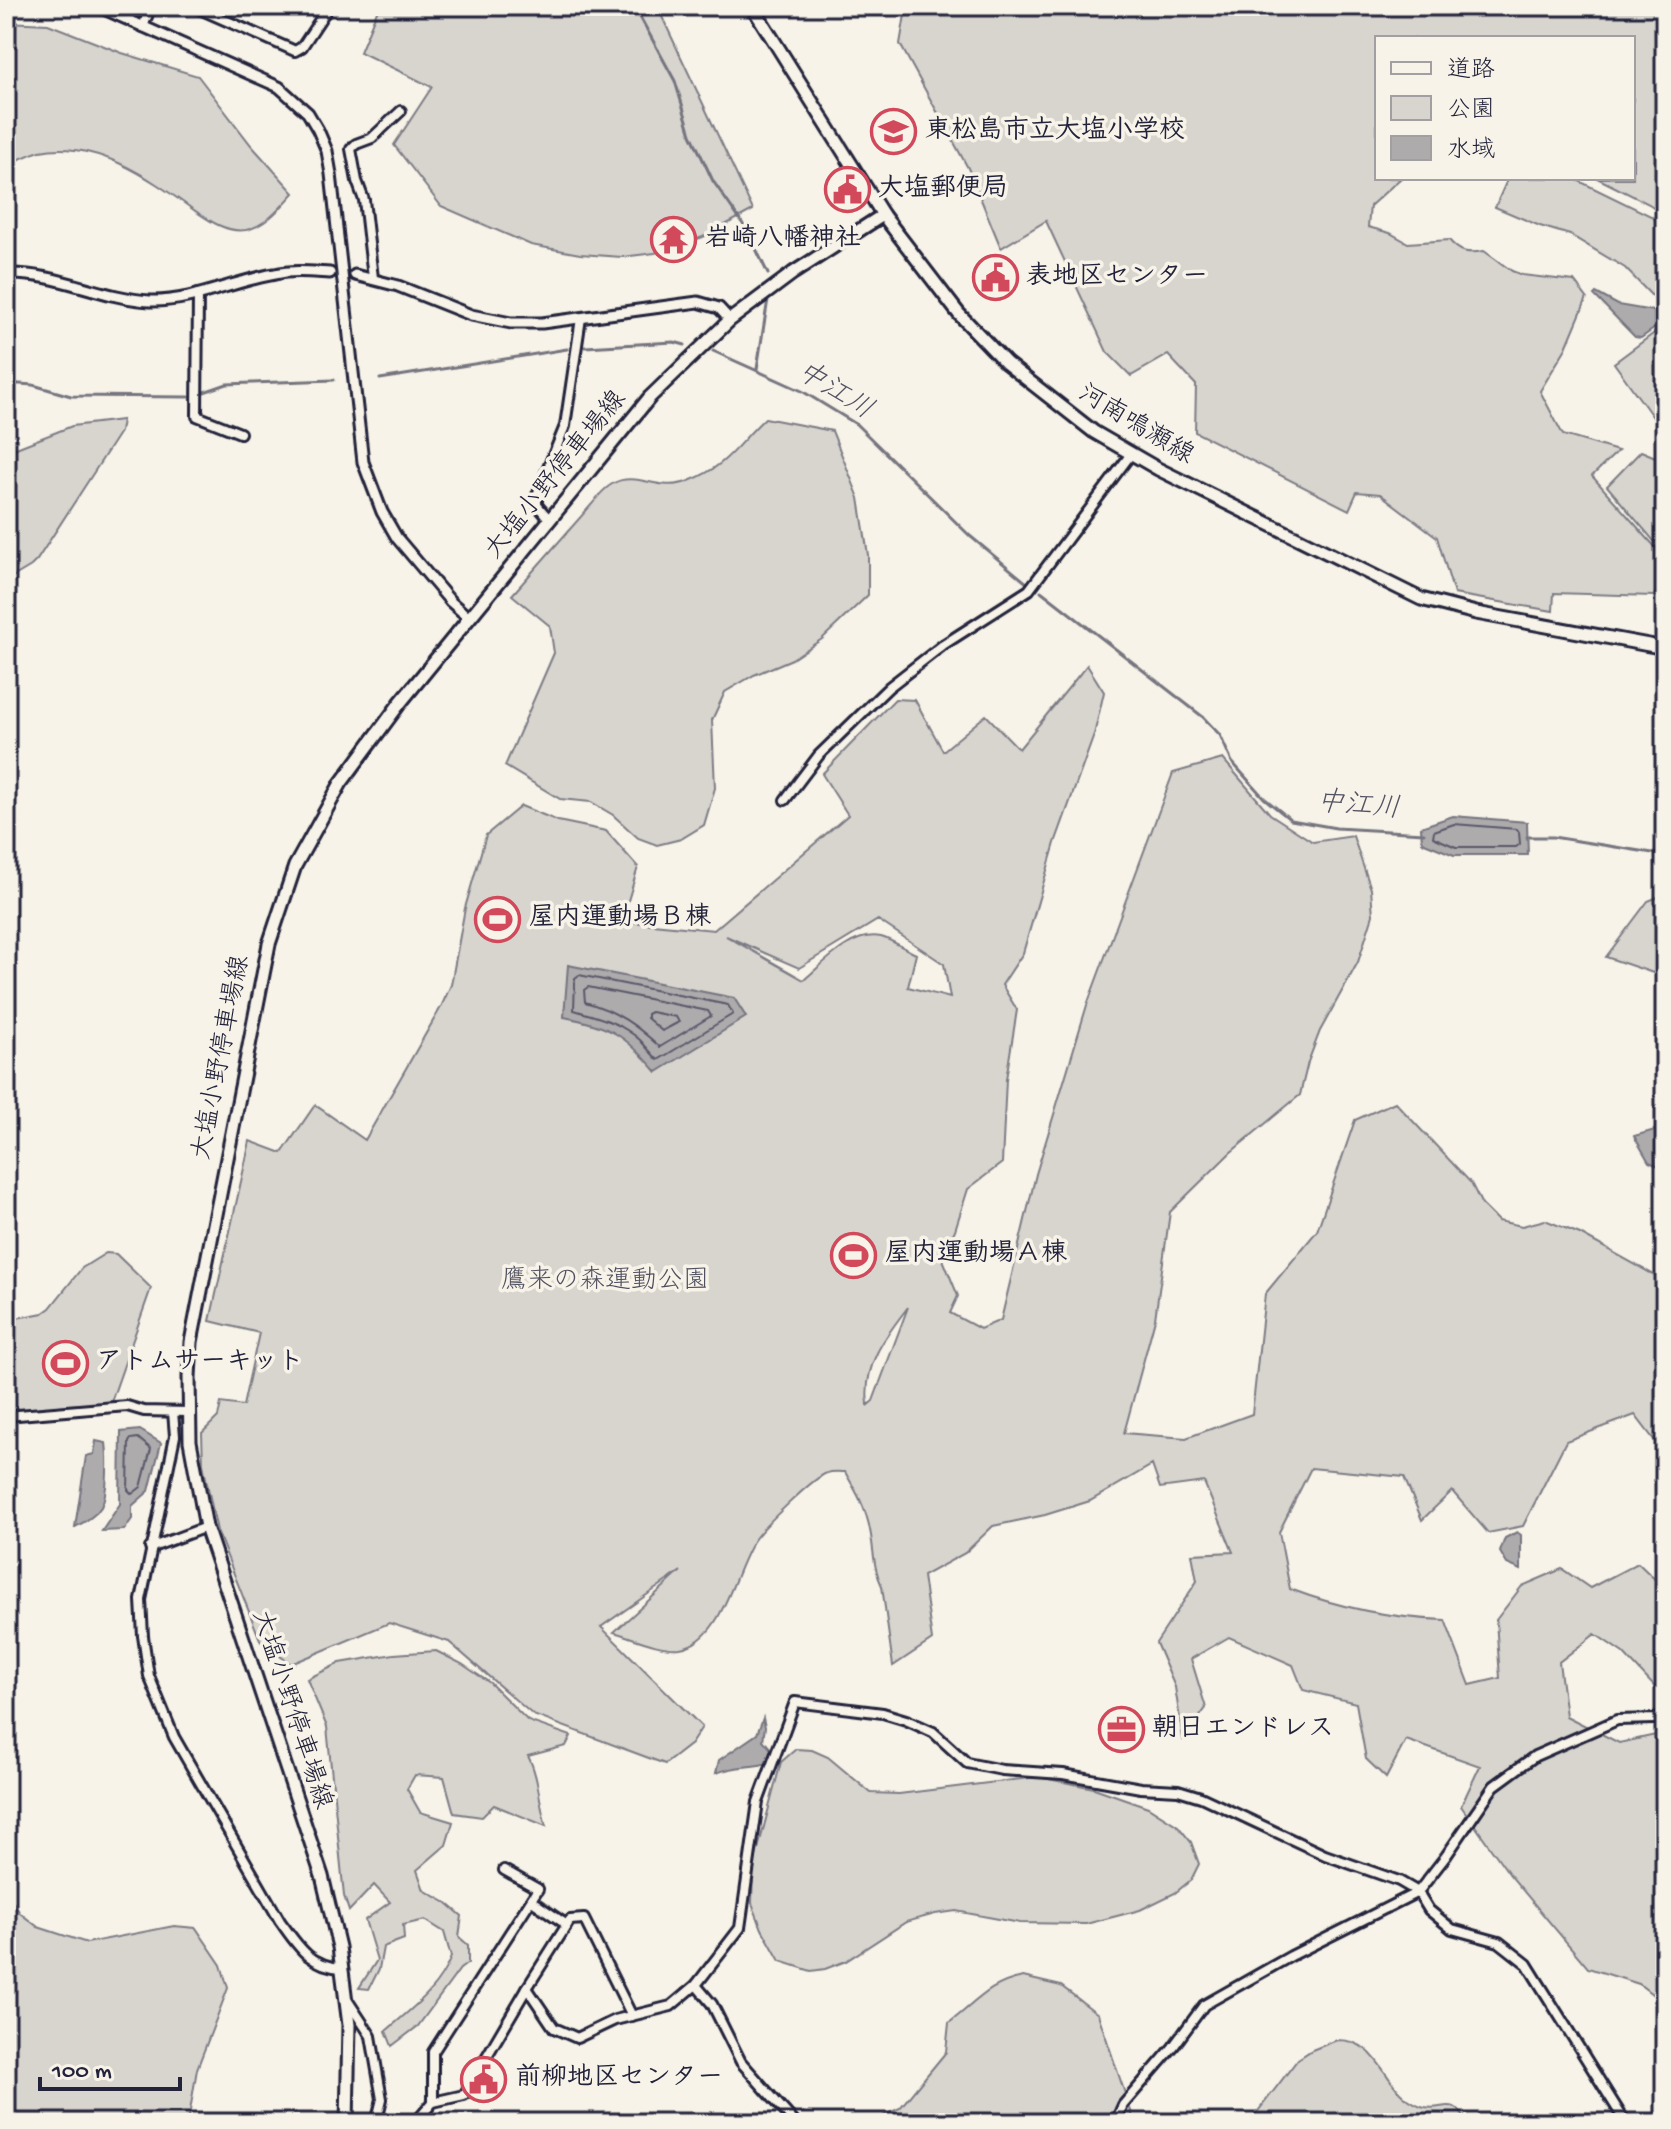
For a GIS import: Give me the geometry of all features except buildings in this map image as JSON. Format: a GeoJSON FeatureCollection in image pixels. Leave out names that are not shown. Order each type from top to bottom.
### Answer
{"type":"FeatureCollection","features":[{"type":"Feature","properties":{"kind":"main road","name":"河南鳴瀬線"},"geometry":{"type":"LineString","coordinates":[[752,6],[883,215],[959,314],[1006,363],[1073,417],[1131,454],[1421,599],[1476,613],[1665,648]]}},
{"type":"Feature","properties":{"kind":"main road","name":"大塩小野停車場線"},"geometry":{"type":"LineString","coordinates":[[347,2123],[350,2073],[348,2001],[322,1876],[206,1527],[194,1470],[188,1412],[191,1342],[259,983],[280,907],[307,842],[341,783],[400,703],[650,397],[730,320],[793,273],[883,215]]}},
{"type":"Feature","properties":{"kind":"street"},"geometry":{"type":"LineString","coordinates":[[97,6],[279,87],[308,113],[327,151],[331,174],[363,462],[377,500],[397,538],[451,602],[469,618]]}},
{"type":"Feature","properties":{"kind":"street"},"geometry":{"type":"LineString","coordinates":[[143,27],[151,6]]}},
{"type":"Feature","properties":{"kind":"street"},"geometry":{"type":"LineString","coordinates":[[193,6],[295,51],[302,47],[327,9],[309,6]]}},
{"type":"Feature","properties":{"kind":"street"},"geometry":{"type":"LineString","coordinates":[[373,278],[364,200],[351,149],[372,138],[401,111]]}},
{"type":"Feature","properties":{"kind":"street"},"geometry":{"type":"LineString","coordinates":[[6,274],[44,276],[107,294],[152,301],[198,294],[274,274],[330,273]]}},
{"type":"Feature","properties":{"kind":"street"},"geometry":{"type":"LineString","coordinates":[[355,275],[373,278],[491,320],[542,323],[698,302],[719,308],[730,320]]}},
{"type":"Feature","properties":{"kind":"street"},"geometry":{"type":"LineString","coordinates":[[198,294],[197,416],[240,433]]}},
{"type":"Feature","properties":{"kind":"street"},"geometry":{"type":"LineString","coordinates":[[549,519],[537,505],[537,495],[565,426],[581,318]]}},
{"type":"Feature","properties":{"kind":"street"},"geometry":{"type":"LineString","coordinates":[[785,800],[819,755],[889,687],[943,645],[1029,590],[1131,454]]}},
{"type":"Feature","properties":{"kind":"street"},"geometry":{"type":"LineString","coordinates":[[6,1416],[127,1406],[144,1411],[188,1412]]}},
{"type":"Feature","properties":{"kind":"street"},"geometry":{"type":"LineString","coordinates":[[173,1412],[175,1436],[141,1600],[149,1676],[159,1707],[174,1737],[280,1921],[296,1943],[318,1964],[342,1968]]}},
{"type":"Feature","properties":{"kind":"street"},"geometry":{"type":"LineString","coordinates":[[150,1548],[206,1527]]}},
{"type":"Feature","properties":{"kind":"street"},"geometry":{"type":"LineString","coordinates":[[527,1988],[554,2028],[577,2038],[615,2020],[671,2006],[696,1985],[740,1928],[758,1802],[795,1702],[883,1713],[906,1720],[933,1732],[967,1763],[1002,1770],[1063,1774],[1141,1788],[1178,1790],[1201,1797],[1325,1855],[1382,1874],[1418,1892],[1429,1910],[1452,1929],[1499,1942],[1527,1964],[1626,2123]]}},
{"type":"Feature","properties":{"kind":"street"},"geometry":{"type":"LineString","coordinates":[[1115,2123],[1123,2105],[1204,2005],[1291,1956],[1418,1892],[1494,1786],[1535,1756],[1617,1720],[1655,1719],[1665,1714]]}},
{"type":"Feature","properties":{"kind":"street"},"geometry":{"type":"LineString","coordinates":[[433,2102],[433,2052],[538,1889],[504,1870]]}},
{"type":"Feature","properties":{"kind":"street"},"geometry":{"type":"LineString","coordinates":[[532,1901],[567,1925]]}},
{"type":"Feature","properties":{"kind":"street"},"geometry":{"type":"LineString","coordinates":[[415,2123],[433,2102],[464,2095],[570,1920],[584,1919],[632,2016]]}},
{"type":"Feature","properties":{"kind":"street"},"geometry":{"type":"LineString","coordinates":[[696,1985],[717,2014],[741,2062],[795,2123]]}},
{"type":"Feature","properties":{"kind":"street"},"geometry":{"type":"LineString","coordinates":[[348,2001],[371,2036],[382,2099],[376,2123]]}},
{"type":"Feature","properties":{"kind":"green space"},"geometry":{"type":"Polygon","coordinates":[[[379,6],[657,6],[753,210],[703,237],[655,253],[622,257],[580,254],[531,245],[441,206],[394,145],[432,87],[360,52],[379,6]]]}},
{"type":"Feature","properties":{"kind":"green space"},"geometry":{"type":"Polygon","coordinates":[[[909,6],[1649,6],[1665,27],[1665,215],[1601,180],[1635,180],[1635,36],[1375,36],[1375,180],[1399,180],[1370,206],[1368,227],[1390,233],[1408,243],[1449,240],[1465,252],[1484,251],[1522,275],[1574,281],[1587,298],[1566,348],[1540,391],[1563,435],[1618,451],[1592,476],[1665,558],[1665,571],[1654,596],[1554,593],[1553,611],[1454,594],[1437,537],[1380,494],[1357,492],[1349,510],[1195,432],[1196,385],[1168,355],[1131,376],[1107,352],[1046,221],[1001,248],[968,168],[900,44],[909,6]]]}},
{"type":"Feature","properties":{"kind":"green space"},"geometry":{"type":"Polygon","coordinates":[[[6,22],[48,24],[122,53],[198,76],[251,145],[294,193],[267,220],[253,228],[238,230],[217,224],[139,173],[101,156],[61,149],[40,151],[6,165],[6,22]]]}},
{"type":"Feature","properties":{"kind":"green space"},"geometry":{"type":"Polygon","coordinates":[[[1507,180],[1577,180],[1651,216],[1665,227],[1665,299],[1651,295],[1625,268],[1570,235],[1495,207],[1507,180]]]}},
{"type":"Feature","properties":{"kind":"green space"},"geometry":{"type":"Polygon","coordinates":[[[1665,325],[1665,434],[1614,363],[1665,325]]]}},
{"type":"Feature","properties":{"kind":"green space"},"geometry":{"type":"Polygon","coordinates":[[[765,418],[832,431],[859,498],[868,555],[868,595],[822,639],[792,659],[754,675],[725,692],[712,720],[715,788],[704,825],[681,839],[657,845],[638,838],[613,815],[591,802],[560,799],[505,766],[554,653],[550,626],[512,595],[605,489],[628,479],[675,485],[689,481],[723,461],[765,418]]]}},
{"type":"Feature","properties":{"kind":"green space"},"geometry":{"type":"Polygon","coordinates":[[[122,420],[120,432],[37,560],[6,581],[6,452],[72,426],[122,420]]]}},
{"type":"Feature","properties":{"kind":"green space"},"geometry":{"type":"Polygon","coordinates":[[[1641,451],[1665,461],[1665,546],[1659,547],[1607,486],[1641,451]]]}},
{"type":"Feature","properties":{"kind":"green space","name":"鷹来の森運動公園"},"geometry":{"type":"Polygon","coordinates":[[[1087,665],[1104,692],[1094,735],[1055,843],[1023,953],[1002,985],[1017,1010],[1006,1079],[1002,1163],[968,1189],[955,1230],[942,1257],[958,1296],[950,1313],[980,1329],[1001,1320],[1036,1174],[1087,1005],[1173,773],[1223,759],[1270,814],[1313,842],[1353,836],[1371,889],[1373,915],[1358,962],[1320,1031],[1300,1095],[1230,1153],[1170,1212],[1155,1319],[1124,1433],[1186,1438],[1252,1414],[1265,1294],[1317,1231],[1355,1120],[1395,1102],[1471,1183],[1482,1205],[1498,1221],[1522,1226],[1545,1220],[1580,1234],[1665,1281],[1665,1445],[1658,1445],[1635,1415],[1566,1441],[1523,1526],[1488,1533],[1452,1491],[1422,1520],[1404,1477],[1311,1468],[1279,1532],[1290,1589],[1366,1611],[1445,1620],[1470,1685],[1500,1678],[1496,1620],[1522,1586],[1562,1569],[1590,1588],[1638,1563],[1665,1589],[1665,1698],[1623,1653],[1595,1634],[1559,1662],[1566,1716],[1619,1743],[1665,1733],[1665,1902],[1661,1905],[1665,1911],[1665,2004],[1639,1984],[1588,1968],[1510,1875],[1461,1806],[1480,1766],[1406,1740],[1386,1778],[1366,1759],[1356,1703],[1303,1690],[1293,1665],[1229,1637],[1191,1659],[1206,1708],[1183,1739],[1175,1687],[1156,1643],[1197,1581],[1192,1554],[1233,1552],[1204,1482],[1160,1488],[1152,1465],[1090,1501],[993,1526],[965,1553],[923,1576],[932,1640],[893,1666],[882,1586],[863,1507],[845,1472],[829,1472],[820,1476],[754,1540],[717,1619],[695,1643],[680,1648],[664,1647],[614,1632],[681,1571],[601,1627],[702,1727],[691,1744],[665,1764],[533,1715],[449,1642],[389,1623],[291,1664],[261,1642],[217,1531],[203,1464],[202,1433],[218,1417],[221,1403],[243,1406],[259,1333],[210,1321],[250,1141],[282,1153],[315,1105],[365,1140],[451,985],[465,908],[486,835],[521,806],[558,821],[606,831],[638,867],[622,921],[714,930],[848,815],[822,774],[895,699],[915,700],[943,751],[986,715],[1019,749],[1087,665]],[[878,920],[799,968],[726,936],[804,980],[849,943],[870,936],[881,937],[916,954],[908,987],[950,998],[944,964],[878,920]],[[908,1307],[884,1340],[872,1364],[867,1390],[868,1405],[873,1401],[908,1307]]]}},
{"type":"Feature","properties":{"kind":"green space"},"geometry":{"type":"Polygon","coordinates":[[[1665,894],[1665,977],[1606,957],[1648,901],[1665,894]]]}},
{"type":"Feature","properties":{"kind":"green space","name":"アトムサーキット"},"geometry":{"type":"Polygon","coordinates":[[[106,1253],[116,1254],[151,1288],[110,1405],[6,1412],[6,1320],[43,1313],[82,1268],[106,1253]]]}},
{"type":"Feature","properties":{"kind":"green space"},"geometry":{"type":"Polygon","coordinates":[[[436,1651],[490,1683],[528,1721],[571,1736],[566,1746],[528,1756],[546,1826],[494,1805],[482,1817],[454,1813],[444,1777],[415,1775],[407,1789],[420,1812],[453,1822],[446,1845],[417,1870],[424,1890],[462,1916],[459,1937],[468,1945],[468,1963],[460,1969],[418,2026],[392,2046],[386,2031],[432,1989],[451,1957],[444,1932],[425,1920],[403,1925],[404,1939],[383,1947],[379,1969],[369,1989],[359,1988],[377,1960],[365,1920],[390,1902],[374,1885],[349,1911],[344,1896],[327,1727],[307,1679],[340,1663],[436,1651]]]}},
{"type":"Feature","properties":{"kind":"green space"},"geometry":{"type":"Polygon","coordinates":[[[796,1749],[812,1750],[828,1757],[871,1793],[899,1794],[1038,1777],[1094,1788],[1148,1807],[1178,1826],[1191,1842],[1199,1864],[1191,1880],[1175,1893],[1140,1910],[1086,1924],[1020,1923],[956,1911],[935,1914],[906,1922],[846,1961],[811,1971],[780,1961],[752,1903],[753,1868],[781,1762],[796,1749]]]}},
{"type":"Feature","properties":{"kind":"green space"},"geometry":{"type":"Polygon","coordinates":[[[6,1891],[20,1913],[38,1927],[87,1943],[174,1926],[196,1928],[221,1965],[228,1988],[197,2069],[188,2123],[6,2123],[6,1891]]]}},
{"type":"Feature","properties":{"kind":"green space"},"geometry":{"type":"Polygon","coordinates":[[[1023,1977],[1061,1986],[1098,2014],[1135,2123],[881,2123],[883,2116],[900,2108],[946,2052],[949,2023],[992,1989],[1023,1977]]]}},
{"type":"Feature","properties":{"kind":"green space"},"geometry":{"type":"Polygon","coordinates":[[[1337,2040],[1364,2048],[1408,2099],[1429,2108],[1457,2108],[1467,2123],[1249,2123],[1298,2059],[1337,2040]]]}},
{"type":"Feature","properties":{"kind":"water"},"geometry":{"type":"Polygon","coordinates":[[[1596,293],[1618,305],[1665,313],[1665,321],[1641,338],[1635,337],[1594,295],[1596,293]]]}},
{"type":"Feature","properties":{"kind":"water"},"geometry":{"type":"Polygon","coordinates":[[[1453,816],[1527,822],[1528,855],[1454,855],[1422,842],[1421,827],[1453,816]]]}},
{"type":"Feature","properties":{"kind":"water"},"geometry":{"type":"Polygon","coordinates":[[[568,965],[734,998],[746,1017],[657,1072],[636,1049],[616,1034],[594,1024],[564,1017],[568,965]]]}},
{"type":"Feature","properties":{"kind":"water"},"geometry":{"type":"Polygon","coordinates":[[[1665,1107],[1665,1169],[1649,1162],[1634,1136],[1655,1130],[1661,1109],[1665,1107]]]}},
{"type":"Feature","properties":{"kind":"water"},"geometry":{"type":"Polygon","coordinates":[[[140,1430],[161,1443],[149,1491],[132,1506],[132,1519],[124,1530],[102,1531],[120,1504],[121,1432],[140,1430]]]}},
{"type":"Feature","properties":{"kind":"water"},"geometry":{"type":"Polygon","coordinates":[[[96,1441],[106,1443],[105,1494],[96,1513],[75,1527],[86,1456],[94,1454],[96,1441]]]}},
{"type":"Feature","properties":{"kind":"water"},"geometry":{"type":"Polygon","coordinates":[[[1517,1532],[1521,1535],[1521,1570],[1507,1564],[1500,1552],[1505,1538],[1517,1532]]]}},
{"type":"Feature","properties":{"kind":"water"},"geometry":{"type":"Polygon","coordinates":[[[763,1718],[763,1740],[772,1750],[769,1763],[716,1773],[719,1760],[757,1734],[763,1718]]]}},
{"type":"Feature","properties":{"kind":"waterway"},"geometry":{"type":"LineString","coordinates":[[634,6],[675,81],[691,134],[713,181],[747,230],[768,274]]}},
{"type":"Feature","properties":{"kind":"waterway"},"geometry":{"type":"LineString","coordinates":[[757,369],[768,299]]}},
{"type":"Feature","properties":{"kind":"waterway"},"geometry":{"type":"LineString","coordinates":[[585,347],[674,342],[685,345]]}},
{"type":"Feature","properties":{"kind":"waterway"},"geometry":{"type":"LineString","coordinates":[[380,379],[567,349]]}},
{"type":"Feature","properties":{"kind":"waterway","name":"中江川"},"geometry":{"type":"LineString","coordinates":[[713,351],[802,391],[856,424],[970,536],[1028,584]]}},
{"type":"Feature","properties":{"kind":"waterway"},"geometry":{"type":"LineString","coordinates":[[204,392],[227,384],[334,380]]}},
{"type":"Feature","properties":{"kind":"waterway"},"geometry":{"type":"LineString","coordinates":[[6,383],[33,385],[71,396],[189,397]]}},
{"type":"Feature","properties":{"kind":"waterway","name":"中江川"},"geometry":{"type":"LineString","coordinates":[[1041,591],[1203,717],[1220,735],[1232,762],[1264,798],[1291,820],[1336,828],[1424,833]]}},
{"type":"Feature","properties":{"kind":"waterway","name":"中江川"},"geometry":{"type":"LineString","coordinates":[[1527,837],[1553,837],[1665,855]]}},
{"type":"Feature","properties":{"kind":"place","name":"東松島市立大塩小学校"},"geometry":{"type":"Point","coordinates":[894,132]}},
{"type":"Feature","properties":{"kind":"place","name":"大塩郵便局"},"geometry":{"type":"Point","coordinates":[847,190]}},
{"type":"Feature","properties":{"kind":"place","name":"岩崎八幡神社"},"geometry":{"type":"Point","coordinates":[674,240]}},
{"type":"Feature","properties":{"kind":"place","name":"表地区センター"},"geometry":{"type":"Point","coordinates":[995,278]}},
{"type":"Feature","properties":{"kind":"place","name":"屋内運動場Ｂ棟"},"geometry":{"type":"Point","coordinates":[498,919]}},
{"type":"Feature","properties":{"kind":"place","name":"屋内運動場Ａ棟"},"geometry":{"type":"Point","coordinates":[854,1255]}},
{"type":"Feature","properties":{"kind":"place","name":"アトムサーキット"},"geometry":{"type":"Point","coordinates":[65,1363]}},
{"type":"Feature","properties":{"kind":"place","name":"朝日エンドレス"},"geometry":{"type":"Point","coordinates":[1121,1730]}},
{"type":"Feature","properties":{"kind":"place","name":"前柳地区センター"},"geometry":{"type":"Point","coordinates":[484,2079]}}]}
